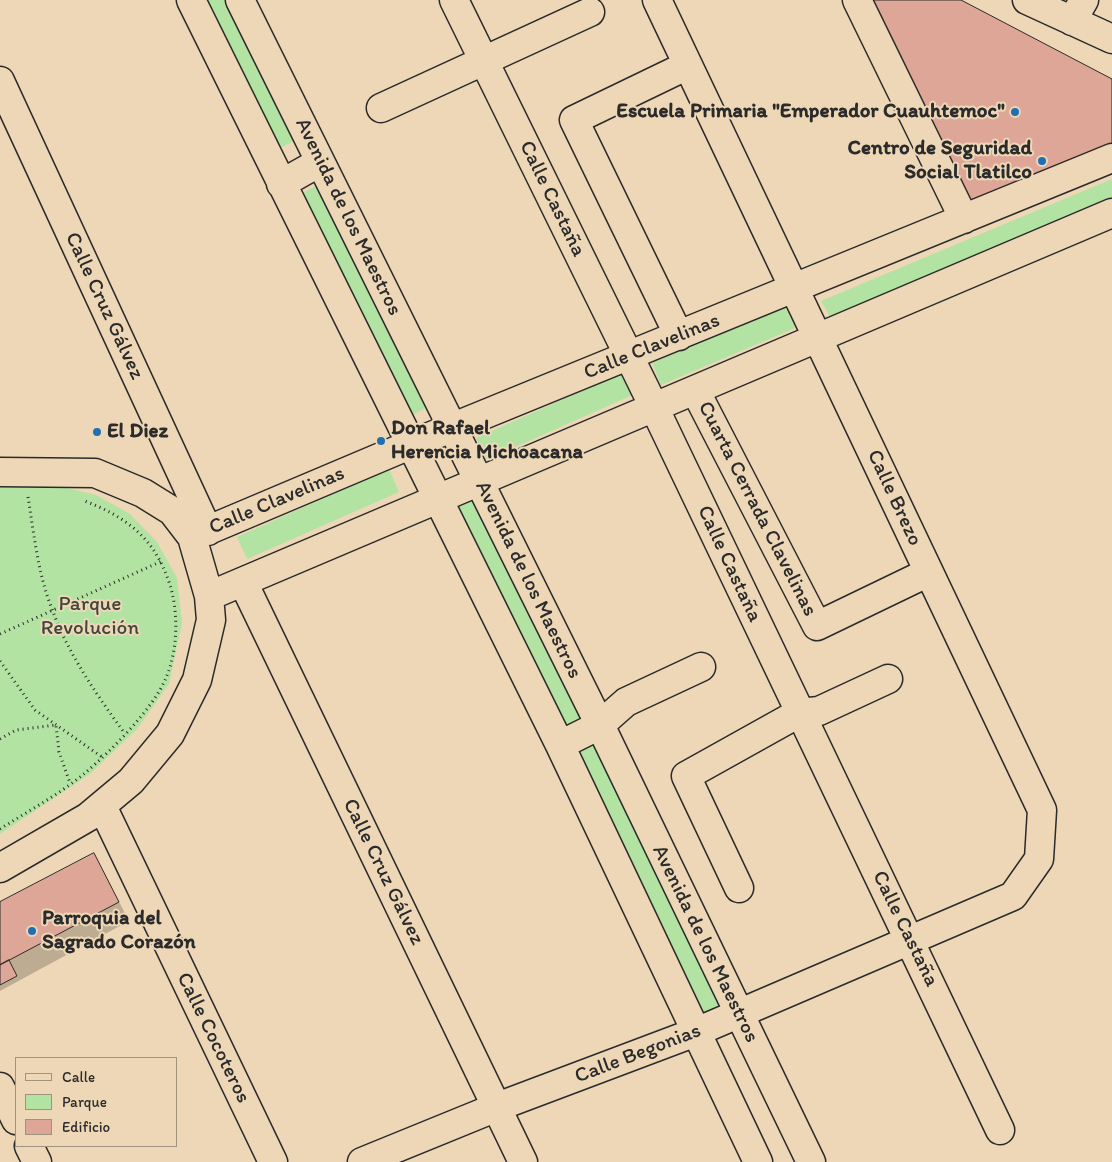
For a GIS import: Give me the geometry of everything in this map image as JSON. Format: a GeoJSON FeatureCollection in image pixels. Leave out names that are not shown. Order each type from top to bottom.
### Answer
{"type":"FeatureCollection","features":[{"type":"Feature","properties":{"kind":"street","name":"Avenida de los Maestros"},"geometry":{"type":"LineString","coordinates":[[191,0],[560,745],[758,1162]]}},
{"type":"Feature","properties":{"kind":"street","name":"Avenida de los Maestros"},"geometry":{"type":"LineString","coordinates":[[240,0],[600,725],[811,1162]]}},
{"type":"Feature","properties":{"kind":"street","name":"Calle Castaña"},"geometry":{"type":"LineString","coordinates":[[454,0],[630,356],[799,712],[911,939],[1000,1130]]}},
{"type":"Feature","properties":{"kind":"street","name":"Calle Brezo"},"geometry":{"type":"LineString","coordinates":[[657,0],[1042,810],[1039,859],[1013,896],[911,939]]}},
{"type":"Feature","properties":{"kind":"street"},"geometry":{"type":"LineString","coordinates":[[857,0],[964,219]]}},
{"type":"Feature","properties":{"kind":"street"},"geometry":{"type":"LineString","coordinates":[[1027,0],[1078,11],[1112,40]]}},
{"type":"Feature","properties":{"kind":"street"},"geometry":{"type":"LineString","coordinates":[[381,108],[590,12]]}},
{"type":"Feature","properties":{"kind":"street"},"geometry":{"type":"LineString","coordinates":[[679,336],[574,120],[688,65]]}},
{"type":"Feature","properties":{"kind":"street","name":"Calle Cruz Gálvez"},"geometry":{"type":"LineString","coordinates":[[0,81],[200,534]]}},
{"type":"Feature","properties":{"kind":"street","name":"Calle Clavelinas"},"geometry":{"type":"LineString","coordinates":[[200,534],[412,444],[453,429],[1112,158]]}},
{"type":"Feature","properties":{"kind":"street"},"geometry":{"type":"LineString","coordinates":[[281,184],[320,162]]}},
{"type":"Feature","properties":{"kind":"street"},"geometry":{"type":"LineString","coordinates":[[209,596],[1112,213]]}},
{"type":"Feature","properties":{"kind":"street","name":"Cuarta Cerrada Clavelinas"},"geometry":{"type":"LineString","coordinates":[[695,390],[817,626],[928,572]]}},
{"type":"Feature","properties":{"kind":"street"},"geometry":{"type":"LineString","coordinates":[[0,472],[95,473],[143,493],[172,511],[200,534],[211,620],[197,680],[170,734],[131,781],[88,817],[0,868]]}},
{"type":"Feature","properties":{"kind":"street","name":"Calle Cruz Gálvez"},"geometry":{"type":"LineString","coordinates":[[243,582],[523,1162]]}},
{"type":"Feature","properties":{"kind":"street"},"geometry":{"type":"LineString","coordinates":[[560,745],[600,725],[626,702],[701,667]]}},
{"type":"Feature","properties":{"kind":"street"},"geometry":{"type":"LineString","coordinates":[[739,888],[686,776],[799,712],[819,711],[888,680]]}},
{"type":"Feature","properties":{"kind":"street","name":"Calle Cocoteros"},"geometry":{"type":"LineString","coordinates":[[102,806],[273,1162]]}},
{"type":"Feature","properties":{"kind":"street","name":"Calle Begonias"},"geometry":{"type":"LineString","coordinates":[[362,1162],[496,1107],[696,1032],[911,939]]}},
{"type":"Feature","properties":{"kind":"street"},"geometry":{"type":"LineString","coordinates":[[0,1086],[15,1118]]}},
{"type":"Feature","properties":{"kind":"street"},"geometry":{"type":"LineString","coordinates":[[29,1147],[36,1162]]}},
{"type":"Feature","properties":{"kind":"path"},"geometry":{"type":"LineString","coordinates":[[31,492],[26,492],[44,585],[52,610],[71,651],[124,734]]}},
{"type":"Feature","properties":{"kind":"path"},"geometry":{"type":"LineString","coordinates":[[0,829],[84,774],[138,722],[166,679],[177,630],[171,588],[162,561],[139,532],[108,510],[78,499]]}},
{"type":"Feature","properties":{"kind":"path"},"geometry":{"type":"LineString","coordinates":[[0,634],[162,561]]}},
{"type":"Feature","properties":{"kind":"path"},"geometry":{"type":"LineString","coordinates":[[0,661],[35,710],[102,757]]}},
{"type":"Feature","properties":{"kind":"path"},"geometry":{"type":"LineString","coordinates":[[0,739],[16,730],[56,725]]}},
{"type":"Feature","properties":{"kind":"path"},"geometry":{"type":"LineString","coordinates":[[56,725],[59,752],[70,783]]}},
{"type":"Feature","properties":{"kind":"green space"},"geometry":{"type":"Polygon","coordinates":[[[206,0],[228,0],[298,139],[280,148],[206,0]]]}},
{"type":"Feature","properties":{"kind":"green space"},"geometry":{"type":"Polygon","coordinates":[[[1112,179],[1112,202],[830,317],[821,301],[1112,179]]]}},
{"type":"Feature","properties":{"kind":"green space"},"geometry":{"type":"Polygon","coordinates":[[[318,185],[430,406],[412,415],[300,194],[318,185]]]}},
{"type":"Feature","properties":{"kind":"green space"},"geometry":{"type":"Polygon","coordinates":[[[785,306],[795,328],[661,385],[652,363],[785,306]]]}},
{"type":"Feature","properties":{"kind":"green space"},"geometry":{"type":"Polygon","coordinates":[[[627,371],[637,393],[486,460],[476,438],[627,371]]]}},
{"type":"Feature","properties":{"kind":"green space"},"geometry":{"type":"Polygon","coordinates":[[[389,469],[399,492],[247,559],[237,537],[389,469]]]}},
{"type":"Feature","properties":{"kind":"green space","name":"Parque Revolución"},"geometry":{"type":"Polygon","coordinates":[[[55,485],[96,495],[130,514],[157,542],[177,578],[182,623],[169,684],[137,729],[90,774],[0,834],[0,486],[55,485]]]}},
{"type":"Feature","properties":{"kind":"green space"},"geometry":{"type":"Polygon","coordinates":[[[473,497],[586,716],[567,726],[454,506],[473,497]]]}},
{"type":"Feature","properties":{"kind":"green space"},"geometry":{"type":"Polygon","coordinates":[[[596,744],[720,1004],[704,1012],[580,751],[596,744]]]}},
{"type":"Feature","properties":{"kind":"building","name":"Escuela Primaria \"Emperador Cuauhtemoc\""},"geometry":{"type":"Polygon","coordinates":[[[871,0],[961,0],[1112,79],[1112,144],[960,209],[871,0]]]}},
{"type":"Feature","properties":{"kind":"building","name":"Parroquia del Sagrado Corazón"},"geometry":{"type":"Polygon","coordinates":[[[94,853],[119,902],[0,965],[0,902],[94,853]]]}},
{"type":"Feature","properties":{"kind":"building"},"geometry":{"type":"Polygon","coordinates":[[[9,960],[17,976],[0,985],[0,965],[9,960]]]}},
{"type":"Feature","properties":{"kind":"place","name":"Escuela Primaria \"Emperador Cuauhtemoc\""},"geometry":{"type":"Point","coordinates":[1015,112]}},
{"type":"Feature","properties":{"kind":"place","name":"Centro de Seguridad Social Tlatilco"},"geometry":{"type":"Point","coordinates":[1042,161]}},
{"type":"Feature","properties":{"kind":"place","name":"El Diez"},"geometry":{"type":"Point","coordinates":[97,432]}},
{"type":"Feature","properties":{"kind":"place","name":"Don Rafael Herencia Michoacana"},"geometry":{"type":"Point","coordinates":[381,441]}},
{"type":"Feature","properties":{"kind":"place","name":"Parroquia del Sagrado Corazón"},"geometry":{"type":"Point","coordinates":[32,931]}}]}
